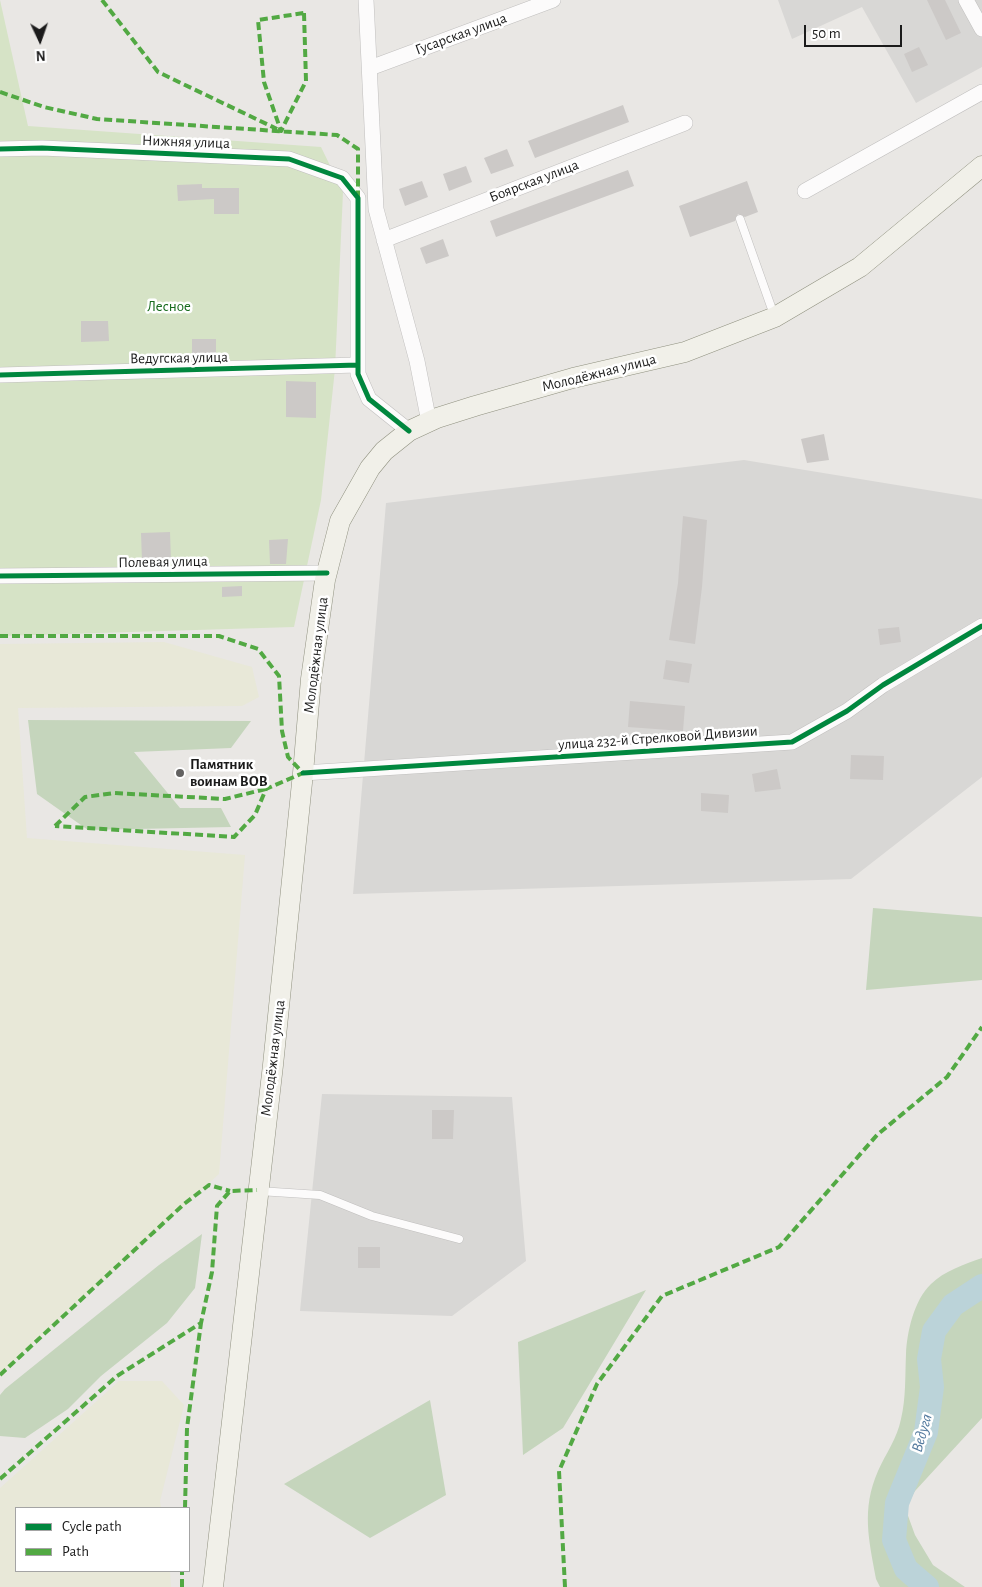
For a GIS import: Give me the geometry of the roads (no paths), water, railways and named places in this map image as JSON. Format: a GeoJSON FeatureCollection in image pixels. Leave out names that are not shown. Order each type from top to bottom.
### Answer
{"type":"FeatureCollection","features":[{"type":"Feature","properties":{"kind":"main road","name":"Молодёжная улица"},"geometry":{"type":"LineString","coordinates":[[214,1587],[303,773],[311,680],[327,573],[340,521],[370,468],[384,451],[409,432],[429,422],[475,406],[574,378],[685,352],[775,317],[860,267],[982,166]]}},
{"type":"Feature","properties":{"kind":"street"},"geometry":{"type":"LineString","coordinates":[[366,0],[376,210],[417,361],[429,422]]}},
{"type":"Feature","properties":{"kind":"street","name":"Гусарская улица"},"geometry":{"type":"LineString","coordinates":[[370,68],[553,0]]}},
{"type":"Feature","properties":{"kind":"street"},"geometry":{"type":"LineString","coordinates":[[966,0],[982,29]]}},
{"type":"Feature","properties":{"kind":"street"},"geometry":{"type":"LineString","coordinates":[[806,191],[982,92]]}},
{"type":"Feature","properties":{"kind":"street","name":"Боярская улица"},"geometry":{"type":"LineString","coordinates":[[384,240],[685,123]]}},
{"type":"Feature","properties":{"kind":"street","name":"Нижняя улица"},"geometry":{"type":"LineString","coordinates":[[0,149],[42,148],[289,159],[342,178],[358,198],[358,365]]}},
{"type":"Feature","properties":{"kind":"street"},"geometry":{"type":"LineString","coordinates":[[358,365],[358,374],[369,399],[409,432]]}},
{"type":"Feature","properties":{"kind":"street","name":"Ведугская улица"},"geometry":{"type":"LineString","coordinates":[[0,375],[358,365]]}},
{"type":"Feature","properties":{"kind":"street","name":"Полевая улица"},"geometry":{"type":"LineString","coordinates":[[0,576],[327,573]]}},
{"type":"Feature","properties":{"kind":"street","name":"улица 232-й Стрелковой Дивизии"},"geometry":{"type":"LineString","coordinates":[[303,773],[792,742],[847,711],[883,685],[982,626]]}},
{"type":"Feature","properties":{"kind":"lane"},"geometry":{"type":"LineString","coordinates":[[740,219],[775,317]]}},
{"type":"Feature","properties":{"kind":"lane"},"geometry":{"type":"LineString","coordinates":[[257,1190],[320,1195],[372,1216],[459,1239]]}},
{"type":"Feature","properties":{"kind":"waterway","name":"Ведуга"},"geometry":{"type":"LineString","coordinates":[[927,1587],[906,1569],[894,1540],[897,1503],[926,1432],[932,1387],[929,1359],[934,1331],[953,1305],[982,1286]]}},
{"type":"Feature","properties":{"kind":"place","name":"Памятник воинам ВОВ"},"geometry":{"type":"Point","coordinates":[180,773]}},
{"type":"Feature","properties":{"kind":"park label","name":"Лесное"},"geometry":{"type":"Point","coordinates":[169,306]}}]}
